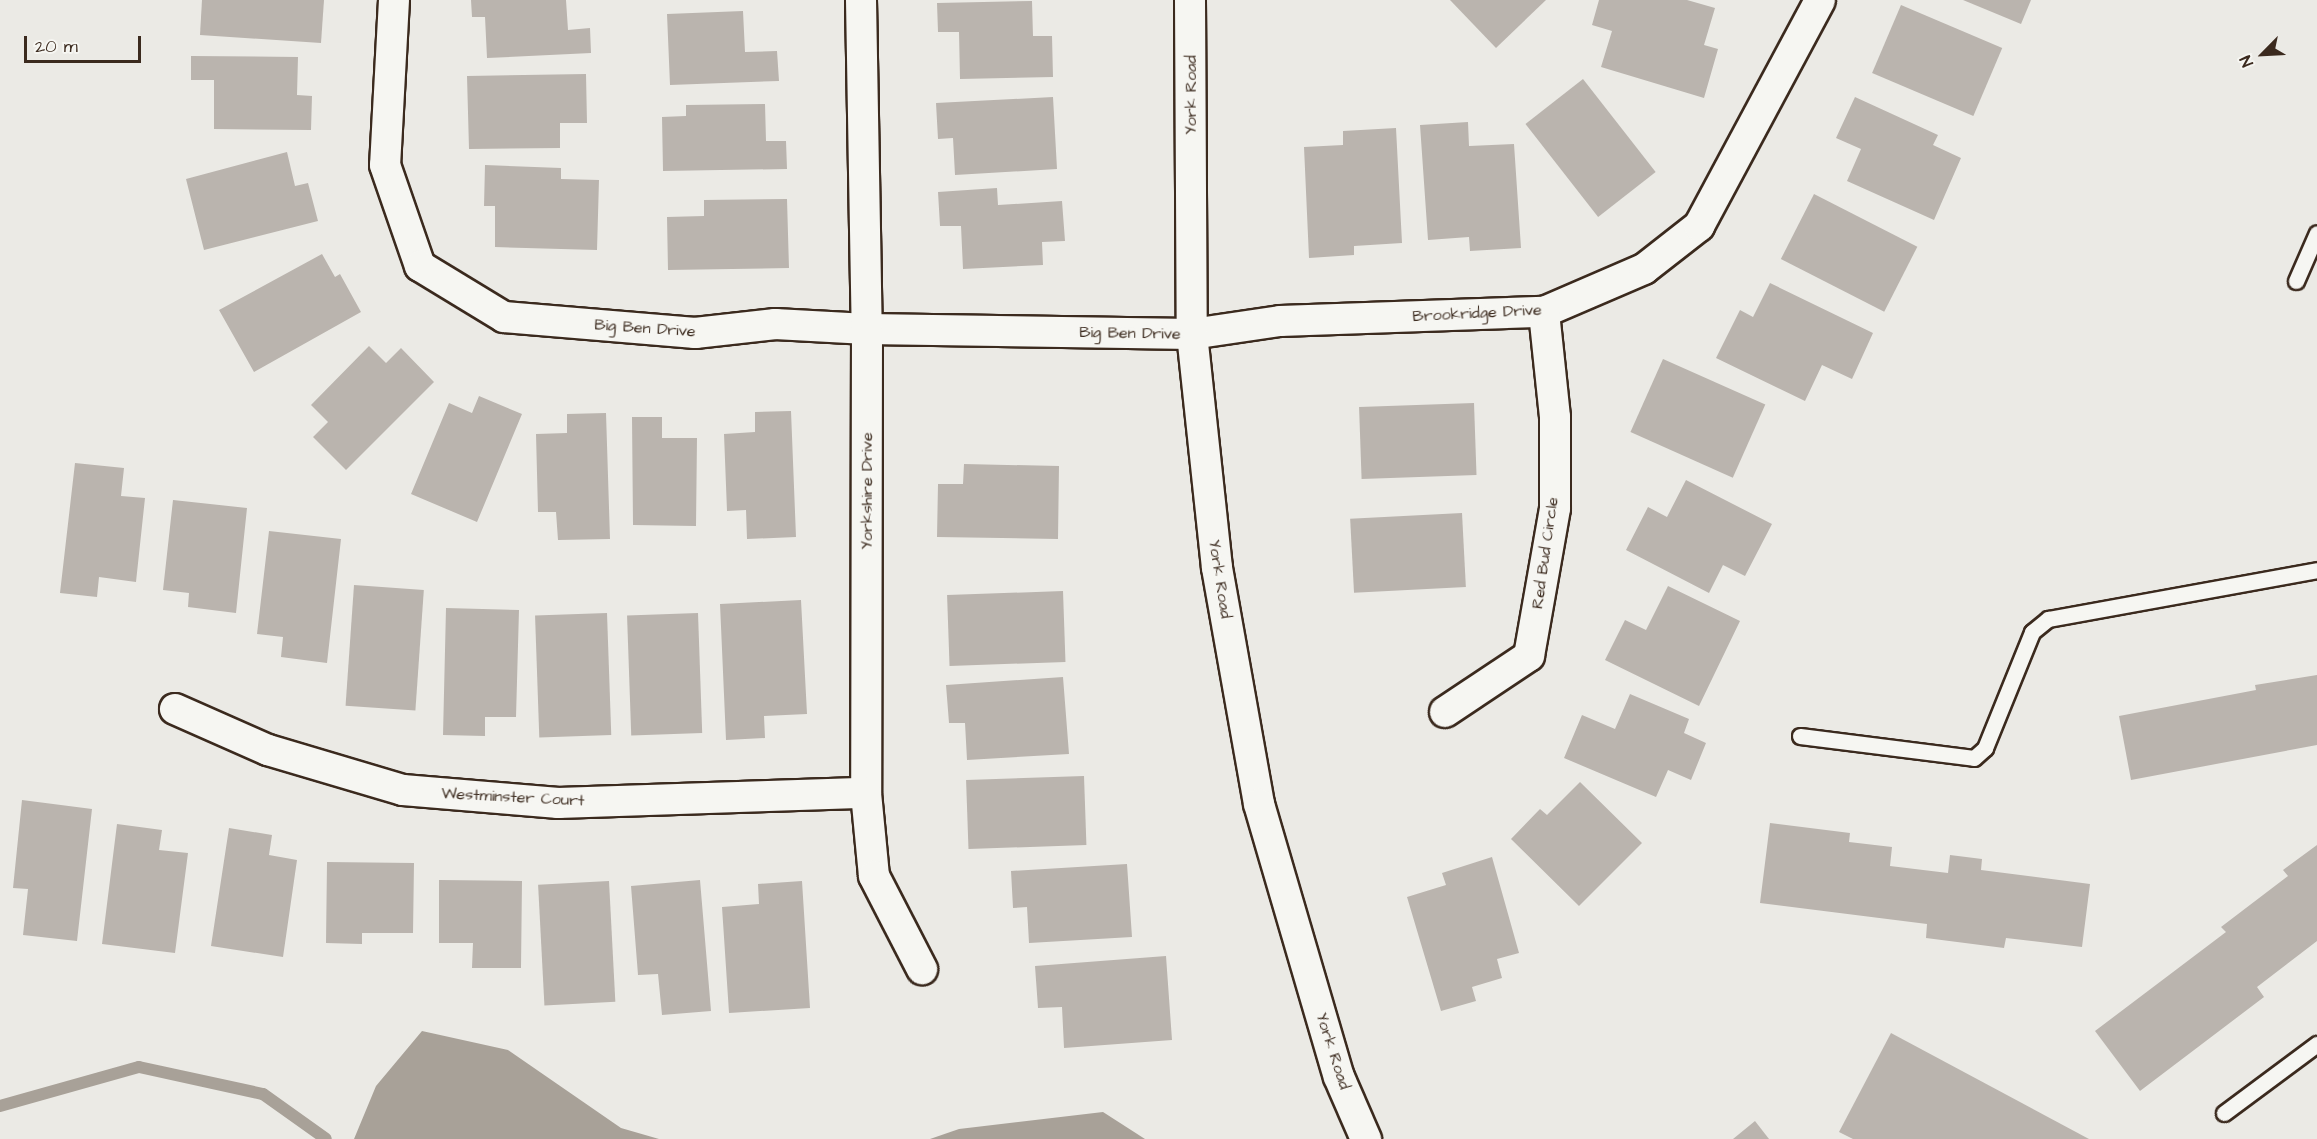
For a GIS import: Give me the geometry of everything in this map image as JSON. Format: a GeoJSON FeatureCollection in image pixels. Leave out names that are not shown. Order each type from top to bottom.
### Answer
{"type":"FeatureCollection","features":[{"type":"Feature","properties":{"kind":"street","name":"Big Ben Drive"},"geometry":{"type":"LineString","coordinates":[[394,0],[385,165],[420,266],[504,317],[695,333],[775,324],[867,329],[1192,334]]}},
{"type":"Feature","properties":{"kind":"street","name":"Yorkshire Drive"},"geometry":{"type":"LineString","coordinates":[[861,0],[867,329],[866,793],[874,876],[922,969]]}},
{"type":"Feature","properties":{"kind":"street","name":"York Road"},"geometry":{"type":"LineString","coordinates":[[1190,0],[1192,334],[1217,568],[1259,804],[1339,1077],[1366,1139]]}},
{"type":"Feature","properties":{"kind":"street","name":"Brookridge Drive"},"geometry":{"type":"LineString","coordinates":[[1192,334],[1280,321],[1544,312],[1644,269],[1699,226],[1820,0]]}},
{"type":"Feature","properties":{"kind":"street","name":"Red Bud Circle"},"geometry":{"type":"LineString","coordinates":[[1445,712],[1529,656],[1555,508],[1555,417],[1544,312]]}},
{"type":"Feature","properties":{"kind":"street","name":"Westminster Court"},"geometry":{"type":"LineString","coordinates":[[175,709],[268,750],[404,790],[558,803],[866,793]]}},
{"type":"Feature","properties":{"kind":"lane"},"geometry":{"type":"LineString","coordinates":[[2296,281],[2317,233]]}},
{"type":"Feature","properties":{"kind":"lane"},"geometry":{"type":"LineString","coordinates":[[1800,736],[1974,758],[1985,748],[2032,632],[2048,619],[2317,570]]}},
{"type":"Feature","properties":{"kind":"lane"},"geometry":{"type":"LineString","coordinates":[[2224,1113],[2317,1044]]}},
{"type":"Feature","properties":{"kind":"shaded area"},"geometry":{"type":"Polygon","coordinates":[[[422,1031],[508,1050],[621,1128],[659,1139],[354,1139],[376,1086],[422,1031]]]}},
{"type":"Feature","properties":{"kind":"shaded area"},"geometry":{"type":"Polygon","coordinates":[[[1103,1112],[1145,1139],[930,1139],[959,1129],[1103,1112]]]}},
{"type":"Feature","properties":{"kind":"building"},"geometry":{"type":"Polygon","coordinates":[[[202,0],[324,0],[321,43],[200,35],[202,0]]]}},
{"type":"Feature","properties":{"kind":"building"},"geometry":{"type":"Polygon","coordinates":[[[471,0],[566,0],[568,30],[590,28],[591,53],[487,58],[485,17],[472,17],[471,0]]]}},
{"type":"Feature","properties":{"kind":"building"},"geometry":{"type":"Polygon","coordinates":[[[1450,0],[1546,0],[1496,48],[1450,0]]]}},
{"type":"Feature","properties":{"kind":"building"},"geometry":{"type":"Polygon","coordinates":[[[1599,0],[1687,0],[1715,8],[1704,45],[1718,49],[1704,98],[1601,67],[1612,31],[1592,25],[1599,0]]]}},
{"type":"Feature","properties":{"kind":"building"},"geometry":{"type":"Polygon","coordinates":[[[1963,0],[2031,0],[2021,24],[1963,0]]]}},
{"type":"Feature","properties":{"kind":"building"},"geometry":{"type":"Polygon","coordinates":[[[1032,1],[1033,36],[1052,36],[1053,77],[960,79],[959,32],[938,32],[937,3],[1032,1]]]}},
{"type":"Feature","properties":{"kind":"building"},"geometry":{"type":"Polygon","coordinates":[[[1901,5],[2002,48],[1973,116],[1872,73],[1901,5]]]}},
{"type":"Feature","properties":{"kind":"building"},"geometry":{"type":"Polygon","coordinates":[[[743,11],[745,52],[777,51],[779,81],[670,85],[667,14],[743,11]]]}},
{"type":"Feature","properties":{"kind":"building"},"geometry":{"type":"Polygon","coordinates":[[[191,56],[298,57],[297,95],[312,96],[311,130],[214,129],[214,80],[191,80],[191,56]]]}},
{"type":"Feature","properties":{"kind":"building"},"geometry":{"type":"Polygon","coordinates":[[[586,74],[587,123],[560,123],[560,148],[469,149],[467,76],[586,74]]]}},
{"type":"Feature","properties":{"kind":"building"},"geometry":{"type":"Polygon","coordinates":[[[1583,79],[1656,172],[1598,217],[1525,124],[1583,79]]]}},
{"type":"Feature","properties":{"kind":"building"},"geometry":{"type":"Polygon","coordinates":[[[1053,97],[1057,169],[955,175],[953,138],[938,139],[936,103],[1053,97]]]}},
{"type":"Feature","properties":{"kind":"building"},"geometry":{"type":"Polygon","coordinates":[[[1855,97],[1938,135],[1933,145],[1961,158],[1934,220],[1847,181],[1861,149],[1836,138],[1855,97]]]}},
{"type":"Feature","properties":{"kind":"building"},"geometry":{"type":"Polygon","coordinates":[[[765,104],[766,141],[786,141],[787,169],[663,171],[662,117],[686,116],[686,105],[765,104]]]}},
{"type":"Feature","properties":{"kind":"building"},"geometry":{"type":"Polygon","coordinates":[[[1468,122],[1469,146],[1514,144],[1521,248],[1470,251],[1469,237],[1428,240],[1420,125],[1468,122]]]}},
{"type":"Feature","properties":{"kind":"building"},"geometry":{"type":"Polygon","coordinates":[[[1396,128],[1402,243],[1354,246],[1354,255],[1309,258],[1304,147],[1343,145],[1343,131],[1396,128]]]}},
{"type":"Feature","properties":{"kind":"building"},"geometry":{"type":"Polygon","coordinates":[[[287,152],[295,186],[308,183],[318,221],[204,250],[186,179],[287,152]]]}},
{"type":"Feature","properties":{"kind":"building"},"geometry":{"type":"Polygon","coordinates":[[[485,165],[561,168],[561,179],[599,180],[597,250],[495,247],[495,206],[484,206],[485,165]]]}},
{"type":"Feature","properties":{"kind":"building"},"geometry":{"type":"Polygon","coordinates":[[[997,188],[998,205],[1062,201],[1065,241],[1042,242],[1043,265],[963,269],[961,226],[940,226],[938,192],[997,188]]]}},
{"type":"Feature","properties":{"kind":"building"},"geometry":{"type":"Polygon","coordinates":[[[1814,194],[1917,247],[1884,312],[1781,259],[1814,194]]]}},
{"type":"Feature","properties":{"kind":"building"},"geometry":{"type":"Polygon","coordinates":[[[787,199],[789,268],[668,270],[667,217],[704,216],[704,200],[787,199]]]}},
{"type":"Feature","properties":{"kind":"building"},"geometry":{"type":"Polygon","coordinates":[[[322,254],[335,277],[340,274],[361,312],[254,372],[219,310],[322,254]]]}},
{"type":"Feature","properties":{"kind":"building"},"geometry":{"type":"Polygon","coordinates":[[[1770,283],[1873,333],[1852,379],[1822,365],[1805,401],[1716,358],[1740,310],[1753,317],[1770,283]]]}},
{"type":"Feature","properties":{"kind":"building"},"geometry":{"type":"Polygon","coordinates":[[[369,346],[386,363],[401,348],[434,382],[346,470],[313,437],[328,422],[311,405],[369,346]]]}},
{"type":"Feature","properties":{"kind":"building"},"geometry":{"type":"Polygon","coordinates":[[[1663,359],[1765,405],[1733,478],[1630,432],[1663,359]]]}},
{"type":"Feature","properties":{"kind":"building"},"geometry":{"type":"Polygon","coordinates":[[[479,396],[522,414],[477,522],[411,494],[449,403],[472,413],[479,396]]]}},
{"type":"Feature","properties":{"kind":"building"},"geometry":{"type":"Polygon","coordinates":[[[1474,403],[1477,475],[1362,479],[1359,407],[1474,403]]]}},
{"type":"Feature","properties":{"kind":"building"},"geometry":{"type":"Polygon","coordinates":[[[791,411],[796,537],[747,539],[746,510],[727,511],[724,434],[755,432],[755,412],[791,411]]]}},
{"type":"Feature","properties":{"kind":"building"},"geometry":{"type":"Polygon","coordinates":[[[606,413],[610,539],[558,540],[556,512],[538,512],[536,434],[567,433],[567,414],[606,413]]]}},
{"type":"Feature","properties":{"kind":"building"},"geometry":{"type":"Polygon","coordinates":[[[632,417],[662,417],[662,438],[697,438],[696,526],[633,525],[632,417]]]}},
{"type":"Feature","properties":{"kind":"building"},"geometry":{"type":"Polygon","coordinates":[[[75,463],[124,468],[121,496],[145,498],[136,582],[99,577],[97,597],[60,593],[75,463]]]}},
{"type":"Feature","properties":{"kind":"building"},"geometry":{"type":"Polygon","coordinates":[[[964,464],[1059,466],[1058,539],[937,537],[938,484],[963,484],[964,464]]]}},
{"type":"Feature","properties":{"kind":"building"},"geometry":{"type":"Polygon","coordinates":[[[1686,480],[1772,524],[1745,576],[1723,565],[1709,593],[1626,550],[1648,507],[1667,517],[1686,480]]]}},
{"type":"Feature","properties":{"kind":"building"},"geometry":{"type":"Polygon","coordinates":[[[173,500],[247,508],[236,613],[188,607],[189,593],[163,590],[173,500]]]}},
{"type":"Feature","properties":{"kind":"building"},"geometry":{"type":"Polygon","coordinates":[[[1462,513],[1466,587],[1354,593],[1350,519],[1462,513]]]}},
{"type":"Feature","properties":{"kind":"building"},"geometry":{"type":"Polygon","coordinates":[[[269,531],[341,539],[327,663],[281,657],[283,637],[257,634],[269,531]]]}},
{"type":"Feature","properties":{"kind":"building"},"geometry":{"type":"Polygon","coordinates":[[[354,585],[424,590],[415,711],[346,706],[354,585]]]}},
{"type":"Feature","properties":{"kind":"building"},"geometry":{"type":"Polygon","coordinates":[[[1668,586],[1740,621],[1699,706],[1605,660],[1625,620],[1646,630],[1668,586]]]}},
{"type":"Feature","properties":{"kind":"building"},"geometry":{"type":"Polygon","coordinates":[[[1063,591],[1065,662],[950,666],[947,595],[1063,591]]]}},
{"type":"Feature","properties":{"kind":"building"},"geometry":{"type":"Polygon","coordinates":[[[801,600],[807,714],[764,716],[765,738],[726,740],[720,604],[801,600]]]}},
{"type":"Feature","properties":{"kind":"building"},"geometry":{"type":"Polygon","coordinates":[[[446,608],[519,610],[516,717],[485,717],[485,736],[443,735],[446,608]]]}},
{"type":"Feature","properties":{"kind":"building"},"geometry":{"type":"Polygon","coordinates":[[[607,613],[611,735],[539,737],[535,616],[607,613]]]}},
{"type":"Feature","properties":{"kind":"building"},"geometry":{"type":"Polygon","coordinates":[[[698,613],[702,733],[631,735],[627,615],[698,613]]]}},
{"type":"Feature","properties":{"kind":"building"},"geometry":{"type":"Polygon","coordinates":[[[2317,675],[2317,745],[2131,780],[2119,716],[2256,690],[2255,685],[2317,675]]]}},
{"type":"Feature","properties":{"kind":"building"},"geometry":{"type":"Polygon","coordinates":[[[1063,677],[1069,754],[967,760],[965,723],[949,723],[946,685],[1063,677]]]}},
{"type":"Feature","properties":{"kind":"building"},"geometry":{"type":"Polygon","coordinates":[[[1630,694],[1689,719],[1684,733],[1706,743],[1691,780],[1668,770],[1656,797],[1564,758],[1582,715],[1615,729],[1630,694]]]}},
{"type":"Feature","properties":{"kind":"building"},"geometry":{"type":"Polygon","coordinates":[[[1084,776],[1086,845],[968,849],[966,780],[1084,776]]]}},
{"type":"Feature","properties":{"kind":"building"},"geometry":{"type":"Polygon","coordinates":[[[1580,782],[1642,843],[1579,906],[1511,839],[1540,809],[1547,815],[1580,782]]]}},
{"type":"Feature","properties":{"kind":"building"},"geometry":{"type":"Polygon","coordinates":[[[22,800],[92,809],[77,941],[23,935],[28,889],[13,888],[22,800]]]}},
{"type":"Feature","properties":{"kind":"building"},"geometry":{"type":"Polygon","coordinates":[[[1770,823],[1850,833],[1849,842],[1892,847],[1890,866],[1948,873],[1950,855],[1982,859],[1981,870],[2090,884],[2082,947],[2006,938],[2004,948],[1926,938],[1927,924],[1760,903],[1770,823]]]}},
{"type":"Feature","properties":{"kind":"building"},"geometry":{"type":"Polygon","coordinates":[[[117,824],[162,830],[159,850],[188,853],[175,953],[102,944],[117,824]]]}},
{"type":"Feature","properties":{"kind":"building"},"geometry":{"type":"Polygon","coordinates":[[[229,828],[272,835],[269,855],[297,860],[283,957],[211,946],[229,828]]]}},
{"type":"Feature","properties":{"kind":"building"},"geometry":{"type":"Polygon","coordinates":[[[2317,845],[2317,941],[2257,987],[2264,997],[2140,1091],[2095,1031],[2226,932],[2221,927],[2288,876],[2283,870],[2317,845]]]}},
{"type":"Feature","properties":{"kind":"building"},"geometry":{"type":"Polygon","coordinates":[[[1492,857],[1519,953],[1497,959],[1502,978],[1472,987],[1476,1001],[1441,1011],[1407,897],[1446,885],[1442,873],[1492,857]]]}},
{"type":"Feature","properties":{"kind":"building"},"geometry":{"type":"Polygon","coordinates":[[[327,862],[414,863],[413,933],[362,933],[362,944],[326,943],[327,862]]]}},
{"type":"Feature","properties":{"kind":"building"},"geometry":{"type":"Polygon","coordinates":[[[1127,864],[1132,937],[1029,943],[1027,907],[1013,908],[1011,871],[1127,864]]]}},
{"type":"Feature","properties":{"kind":"building"},"geometry":{"type":"Polygon","coordinates":[[[439,880],[522,881],[521,968],[472,968],[473,943],[439,943],[439,880]]]}},
{"type":"Feature","properties":{"kind":"building"},"geometry":{"type":"Polygon","coordinates":[[[700,880],[711,1011],[662,1015],[658,974],[638,975],[631,886],[700,880]]]}},
{"type":"Feature","properties":{"kind":"building"},"geometry":{"type":"Polygon","coordinates":[[[609,881],[615,1002],[544,1006],[538,885],[609,881]]]}},
{"type":"Feature","properties":{"kind":"building"},"geometry":{"type":"Polygon","coordinates":[[[802,881],[810,1008],[729,1013],[722,907],[759,904],[758,884],[802,881]]]}},
{"type":"Feature","properties":{"kind":"building"},"geometry":{"type":"Polygon","coordinates":[[[1166,956],[1172,1040],[1064,1048],[1062,1007],[1038,1008],[1035,966],[1166,956]]]}},
{"type":"Feature","properties":{"kind":"building"},"geometry":{"type":"Polygon","coordinates":[[[1891,1033],[2089,1139],[1853,1139],[1839,1132],[1891,1033]]]}},
{"type":"Feature","properties":{"kind":"building"},"geometry":{"type":"Polygon","coordinates":[[[1755,1121],[1769,1139],[1733,1139],[1755,1121]]]}},
{"type":"Feature","properties":{"kind":"waterway"},"geometry":{"type":"LineString","coordinates":[[0,1106],[139,1067],[263,1094],[326,1139]]}}]}
